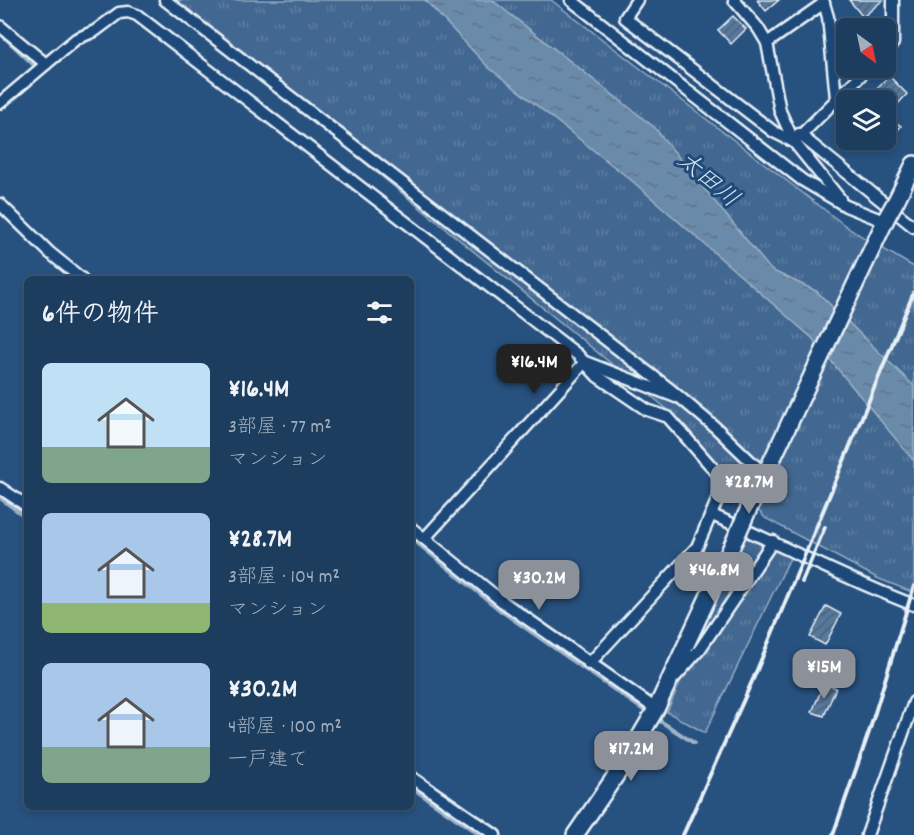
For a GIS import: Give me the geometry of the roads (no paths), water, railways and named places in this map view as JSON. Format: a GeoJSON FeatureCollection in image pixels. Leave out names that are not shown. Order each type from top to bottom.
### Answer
{"type":"FeatureCollection","features":[{"type":"Feature","properties":{"kind":"street"},"geometry":{"type":"LineString","coordinates":[[165,0],[682,399],[766,473]]}},
{"type":"Feature","properties":{"kind":"street"},"geometry":{"type":"LineString","coordinates":[[571,0],[802,180],[846,206],[887,219]]}},
{"type":"Feature","properties":{"kind":"street"},"geometry":{"type":"LineString","coordinates":[[637,0],[625,18],[774,132],[796,138],[914,227]]}},
{"type":"Feature","properties":{"kind":"street"},"geometry":{"type":"LineString","coordinates":[[734,0],[758,28],[767,43],[780,111],[796,138],[846,206]]}},
{"type":"Feature","properties":{"kind":"street"},"geometry":{"type":"LineString","coordinates":[[893,0],[893,18]]}},
{"type":"Feature","properties":{"kind":"street"},"geometry":{"type":"LineString","coordinates":[[767,43],[824,2],[828,17],[836,98],[796,138]]}},
{"type":"Feature","properties":{"kind":"street"},"geometry":{"type":"LineString","coordinates":[[0,104],[76,39],[95,30],[119,13],[128,12],[137,15],[585,362],[597,376],[647,410],[668,417],[725,482],[697,547],[589,664]]}},
{"type":"Feature","properties":{"kind":"street"},"geometry":{"type":"LineString","coordinates":[[0,26],[46,64]]}},
{"type":"Feature","properties":{"kind":"street"},"geometry":{"type":"LineString","coordinates":[[845,90],[857,78]]}},
{"type":"Feature","properties":{"kind":"street"},"geometry":{"type":"LineString","coordinates":[[575,835],[625,762],[656,709],[914,164]]}},
{"type":"Feature","properties":{"kind":"street"},"geometry":{"type":"LineString","coordinates":[[0,204],[41,245],[78,276]]}},
{"type":"Feature","properties":{"kind":"street"},"geometry":{"type":"LineString","coordinates":[[585,362],[682,399]]}},
{"type":"Feature","properties":{"kind":"street"},"geometry":{"type":"LineString","coordinates":[[424,538],[578,366],[585,362]]}},
{"type":"Feature","properties":{"kind":"street"},"geometry":{"type":"LineString","coordinates":[[0,488],[24,504]]}},
{"type":"Feature","properties":{"kind":"street"},"geometry":{"type":"LineString","coordinates":[[712,515],[773,541],[860,585],[914,605]]}},
{"type":"Feature","properties":{"kind":"street"},"geometry":{"type":"LineString","coordinates":[[414,530],[503,602],[656,709]]}},
{"type":"Feature","properties":{"kind":"street"},"geometry":{"type":"LineString","coordinates":[[669,681],[700,649],[773,541]]}},
{"type":"Feature","properties":{"kind":"street"},"geometry":{"type":"LineString","coordinates":[[867,835],[914,702]]}},
{"type":"Feature","properties":{"kind":"street"},"geometry":{"type":"LineString","coordinates":[[414,779],[495,835]]}},
{"type":"Feature","properties":{"kind":"water"},"geometry":{"type":"Polygon","coordinates":[[[425,0],[492,0],[654,127],[771,270],[816,291],[914,386],[914,461],[812,338],[631,180],[488,67],[425,0]]]}},
{"type":"Feature","properties":{"kind":"waterway"},"geometry":{"type":"LineString","coordinates":[[0,33],[36,67]]}},
{"type":"Feature","properties":{"kind":"waterway"},"geometry":{"type":"LineString","coordinates":[[0,212],[41,251]]}},
{"type":"Feature","properties":{"kind":"waterway"},"geometry":{"type":"LineString","coordinates":[[0,498],[24,516]]}},
{"type":"Feature","properties":{"kind":"waterway"},"geometry":{"type":"LineString","coordinates":[[414,540],[500,610],[648,713]]}},
{"type":"Feature","properties":{"kind":"waterway"},"geometry":{"type":"LineString","coordinates":[[654,717],[694,743]]}},
{"type":"Feature","properties":{"kind":"waterway"},"geometry":{"type":"LineString","coordinates":[[414,789],[480,835]]}},
{"type":"Feature","properties":{"kind":"railway"},"geometry":{"type":"LineString","coordinates":[[683,835],[754,677],[914,292]]}},
{"type":"Feature","properties":{"kind":"railway"},"geometry":{"type":"LineString","coordinates":[[802,582],[825,527]]}},
{"type":"Feature","properties":{"kind":"railway"},"geometry":{"type":"LineString","coordinates":[[833,835],[869,732],[914,586]]}},
{"type":"Feature","properties":{"kind":"water label","name":"太田川"},"geometry":{"type":"Point","coordinates":[707,181]}}]}
